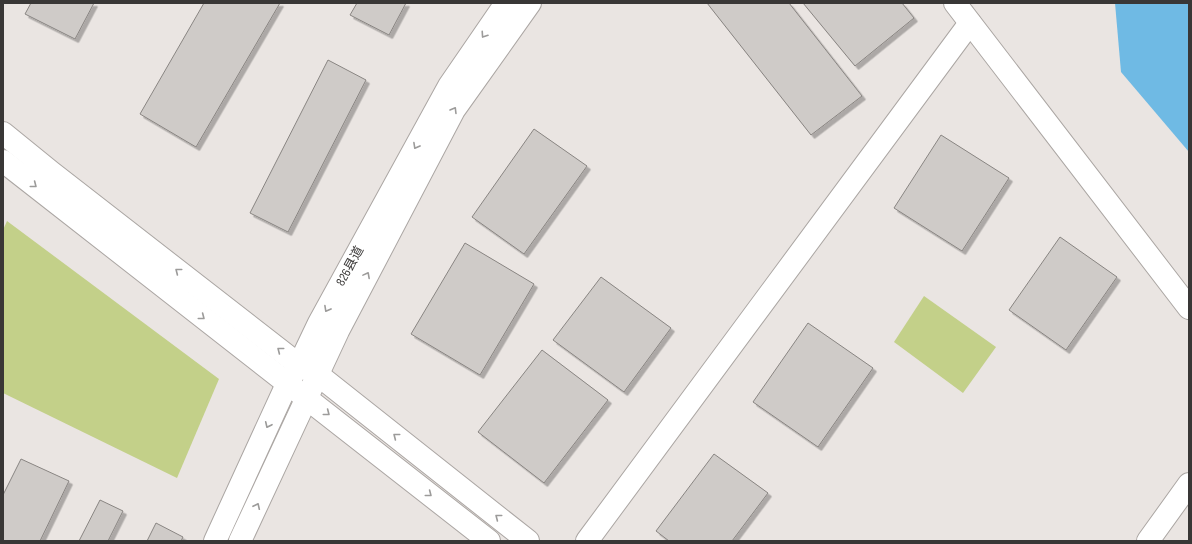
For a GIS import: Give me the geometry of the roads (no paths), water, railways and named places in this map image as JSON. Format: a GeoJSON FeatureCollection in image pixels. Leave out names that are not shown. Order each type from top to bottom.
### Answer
{"type":"FeatureCollection","features":[{"type":"Feature","properties":{"kind":"street","name":"826县道"},"geometry":{"type":"LineString","coordinates":[[240,541],[307,398],[308,370],[319,323],[449,86],[506,3]]}},
{"type":"Feature","properties":{"kind":"street","name":"826县道"},"geometry":{"type":"LineString","coordinates":[[215,541],[287,384],[308,370],[338,331],[454,110],[530,3]]}},
{"type":"Feature","properties":{"kind":"street"},"geometry":{"type":"LineString","coordinates":[[955,3],[1189,308]]}},
{"type":"Feature","properties":{"kind":"street"},"geometry":{"type":"LineString","coordinates":[[587,541],[970,23]]}},
{"type":"Feature","properties":{"kind":"street"},"geometry":{"type":"LineString","coordinates":[[3,132],[51,172],[528,541]]}},
{"type":"Feature","properties":{"kind":"street"},"geometry":{"type":"LineString","coordinates":[[3,161],[489,541]]}},
{"type":"Feature","properties":{"kind":"street"},"geometry":{"type":"LineString","coordinates":[[1148,541],[1189,484]]}},
{"type":"Feature","properties":{"kind":"water"},"geometry":{"type":"Polygon","coordinates":[[[1115,3],[1189,3],[1189,152],[1121,72],[1115,3]]]}}]}
